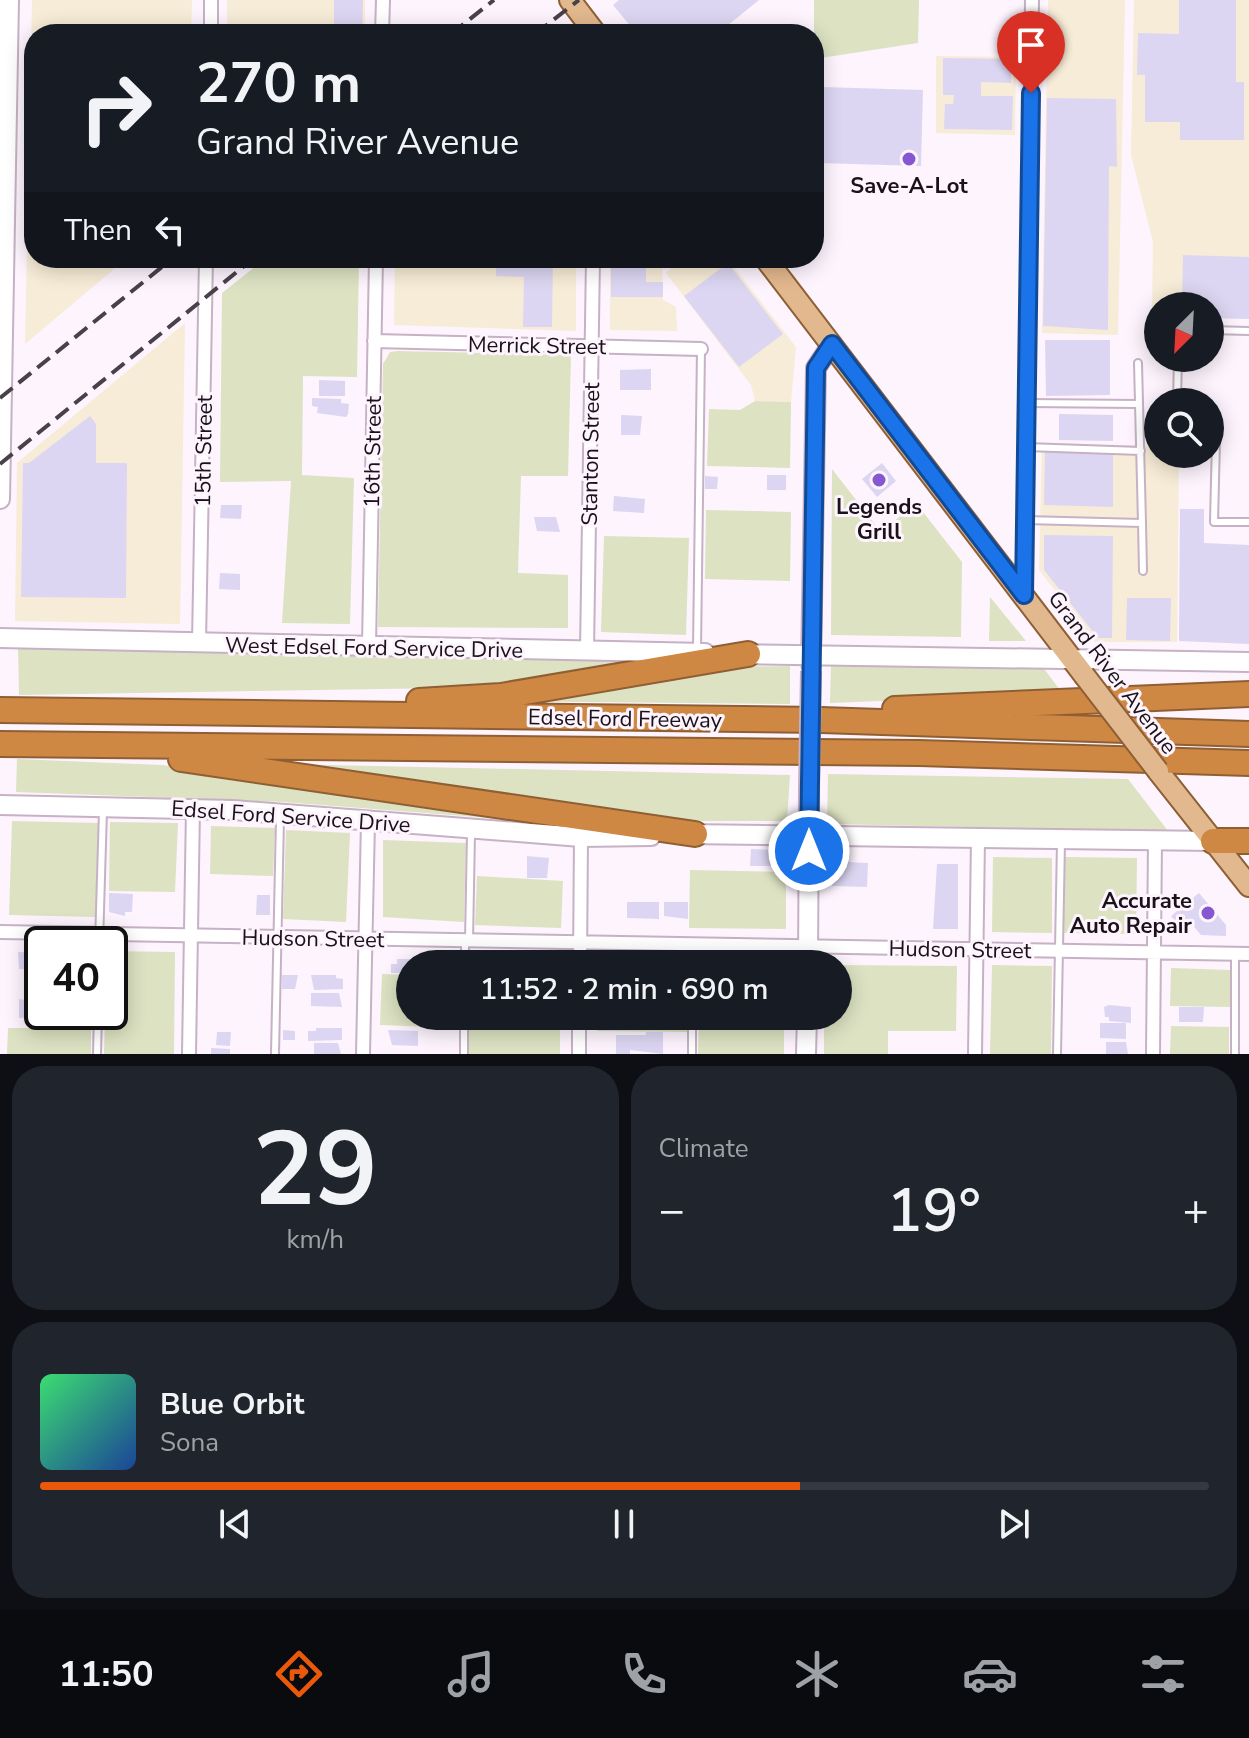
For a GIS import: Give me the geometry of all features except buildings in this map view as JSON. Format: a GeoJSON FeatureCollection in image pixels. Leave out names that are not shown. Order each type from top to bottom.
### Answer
{"type":"FeatureCollection","features":[{"type":"Feature","properties":{"kind":"highway"},"geometry":{"type":"LineString","coordinates":[[200,714],[258,701],[373,702],[501,696],[748,654]]}},
{"type":"Feature","properties":{"kind":"highway"},"geometry":{"type":"LineString","coordinates":[[821,720],[880,710],[951,705],[1249,694]]}},
{"type":"Feature","properties":{"kind":"highway","name":"Edsel Ford Freeway"},"geometry":{"type":"LineString","coordinates":[[0,710],[821,720],[1249,734]]}},
{"type":"Feature","properties":{"kind":"highway"},"geometry":{"type":"LineString","coordinates":[[1165,733],[1204,721],[1249,718]]}},
{"type":"Feature","properties":{"kind":"highway","name":"Edsel Ford Freeway"},"geometry":{"type":"LineString","coordinates":[[0,744],[919,753],[1249,763]]}},
{"type":"Feature","properties":{"kind":"highway"},"geometry":{"type":"LineString","coordinates":[[88,745],[695,834]]}},
{"type":"Feature","properties":{"kind":"highway"},"geometry":{"type":"LineString","coordinates":[[1188,763],[1249,778]]}},
{"type":"Feature","properties":{"kind":"highway"},"geometry":{"type":"LineString","coordinates":[[1213,841],[1249,841]]}},
{"type":"Feature","properties":{"kind":"main road"},"geometry":{"type":"LineString","coordinates":[[570,0],[588,24]]}},
{"type":"Feature","properties":{"kind":"main road","name":"Grand River Avenue"},"geometry":{"type":"LineString","coordinates":[[773,268],[1249,886]]}},
{"type":"Feature","properties":{"kind":"street"},"geometry":{"type":"LineString","coordinates":[[0,499],[4,90],[9,0]]}},
{"type":"Feature","properties":{"kind":"street"},"geometry":{"type":"LineString","coordinates":[[211,0],[211,24]]}},
{"type":"Feature","properties":{"kind":"street"},"geometry":{"type":"LineString","coordinates":[[382,24],[383,0]]}},
{"type":"Feature","properties":{"kind":"street"},"geometry":{"type":"LineString","coordinates":[[1024,595],[1032,0]]}},
{"type":"Feature","properties":{"kind":"street","name":"15th Street"},"geometry":{"type":"LineString","coordinates":[[199,643],[206,268]]}},
{"type":"Feature","properties":{"kind":"street","name":"16th Street"},"geometry":{"type":"LineString","coordinates":[[369,646],[376,268]]}},
{"type":"Feature","properties":{"kind":"street","name":"Stanton Street"},"geometry":{"type":"LineString","coordinates":[[587,651],[593,268]]}},
{"type":"Feature","properties":{"kind":"street","name":"Merrick Street"},"geometry":{"type":"LineString","coordinates":[[374,341],[701,349]]}},
{"type":"Feature","properties":{"kind":"street"},"geometry":{"type":"LineString","coordinates":[[808,950],[816,368],[832,344]]}},
{"type":"Feature","properties":{"kind":"street","name":"West Edsel Ford Service Drive"},"geometry":{"type":"LineString","coordinates":[[0,638],[748,654],[811,662],[1078,667],[1249,662]]}},
{"type":"Feature","properties":{"kind":"street","name":"Edsel Ford Service Drive"},"geometry":{"type":"LineString","coordinates":[[0,805],[193,808],[581,837],[809,834],[1213,841]]}},
{"type":"Feature","properties":{"kind":"street"},"geometry":{"type":"LineString","coordinates":[[189,1054],[193,808]]}},
{"type":"Feature","properties":{"kind":"street"},"geometry":{"type":"LineString","coordinates":[[363,1054],[368,821]]}},
{"type":"Feature","properties":{"kind":"street"},"geometry":{"type":"LineString","coordinates":[[580,950],[581,837]]}},
{"type":"Feature","properties":{"kind":"street"},"geometry":{"type":"LineString","coordinates":[[975,1054],[978,837]]}},
{"type":"Feature","properties":{"kind":"street"},"geometry":{"type":"LineString","coordinates":[[1153,1054],[1155,841]]}},
{"type":"Feature","properties":{"kind":"street","name":"Hudson Street"},"geometry":{"type":"LineString","coordinates":[[0,932],[24,934]]}},
{"type":"Feature","properties":{"kind":"street","name":"Hudson Street"},"geometry":{"type":"LineString","coordinates":[[128,938],[192,936],[580,942],[720,950]]}},
{"type":"Feature","properties":{"kind":"street","name":"Hudson Street"},"geometry":{"type":"LineString","coordinates":[[852,953],[977,949],[1249,954]]}},
{"type":"Feature","properties":{"kind":"street"},"geometry":{"type":"LineString","coordinates":[[579,1030],[579,1054]]}},
{"type":"Feature","properties":{"kind":"street"},"geometry":{"type":"LineString","coordinates":[[806,1054],[807,1030]]}},
{"type":"Feature","properties":{"kind":"lane"},"geometry":{"type":"LineString","coordinates":[[1224,330],[1249,331]]}},
{"type":"Feature","properties":{"kind":"lane"},"geometry":{"type":"LineString","coordinates":[[697,653],[701,349]]}},
{"type":"Feature","properties":{"kind":"lane"},"geometry":{"type":"LineString","coordinates":[[1138,363],[1143,571]]}},
{"type":"Feature","properties":{"kind":"lane"},"geometry":{"type":"LineString","coordinates":[[1027,403],[1139,404]]}},
{"type":"Feature","properties":{"kind":"lane"},"geometry":{"type":"LineString","coordinates":[[1026,447],[1141,451]]}},
{"type":"Feature","properties":{"kind":"lane"},"geometry":{"type":"LineString","coordinates":[[1215,468],[1214,522],[1249,522]]}},
{"type":"Feature","properties":{"kind":"lane"},"geometry":{"type":"LineString","coordinates":[[1025,520],[1142,523]]}},
{"type":"Feature","properties":{"kind":"lane"},"geometry":{"type":"LineString","coordinates":[[99,926],[103,806]]}},
{"type":"Feature","properties":{"kind":"lane"},"geometry":{"type":"LineString","coordinates":[[275,1054],[280,814]]}},
{"type":"Feature","properties":{"kind":"lane"},"geometry":{"type":"LineString","coordinates":[[466,950],[471,829]]}},
{"type":"Feature","properties":{"kind":"lane"},"geometry":{"type":"LineString","coordinates":[[1057,1054],[1061,838]]}},
{"type":"Feature","properties":{"kind":"lane"},"geometry":{"type":"LineString","coordinates":[[1235,954],[1235,1054]]}},
{"type":"Feature","properties":{"kind":"lane"},"geometry":{"type":"LineString","coordinates":[[97,1054],[98,1030]]}},
{"type":"Feature","properties":{"kind":"lane"},"geometry":{"type":"LineString","coordinates":[[464,1030],[464,1054]]}},
{"type":"Feature","properties":{"kind":"lane"},"geometry":{"type":"LineString","coordinates":[[692,1030],[692,1054]]}},
{"type":"Feature","properties":{"kind":"shaded area"},"geometry":{"type":"Polygon","coordinates":[[[32,0],[192,0],[191,24],[32,24],[32,0]]]}},
{"type":"Feature","properties":{"kind":"shaded area"},"geometry":{"type":"Polygon","coordinates":[[[227,0],[365,0],[365,24],[227,24],[227,0]]]}},
{"type":"Feature","properties":{"kind":"shaded area"},"geometry":{"type":"Polygon","coordinates":[[[1048,0],[1125,0],[1118,335],[1042,333],[1048,0]]]}},
{"type":"Feature","properties":{"kind":"shaded area"},"geometry":{"type":"Polygon","coordinates":[[[1134,0],[1249,0],[1249,319],[1224,318],[1224,292],[1152,292],[1153,242],[1131,155],[1134,0]]]}},
{"type":"Feature","properties":{"kind":"shaded area"},"geometry":{"type":"Polygon","coordinates":[[[936,56],[1016,57],[1015,135],[936,133],[936,56]]]}},
{"type":"Feature","properties":{"kind":"shaded area"},"geometry":{"type":"Polygon","coordinates":[[[27,268],[115,268],[25,344],[27,268]]]}},
{"type":"Feature","properties":{"kind":"shaded area"},"geometry":{"type":"Polygon","coordinates":[[[395,268],[576,268],[576,331],[394,325],[395,268]]]}},
{"type":"Feature","properties":{"kind":"shaded area"},"geometry":{"type":"Polygon","coordinates":[[[610,268],[662,268],[663,300],[676,307],[677,331],[610,330],[610,268]]]}},
{"type":"Feature","properties":{"kind":"shaded area"},"geometry":{"type":"Polygon","coordinates":[[[671,268],[735,268],[796,347],[791,402],[755,401],[751,385],[666,273],[671,268]]]}},
{"type":"Feature","properties":{"kind":"shaded area"},"geometry":{"type":"Polygon","coordinates":[[[185,323],[180,624],[15,621],[17,463],[185,323]]]}},
{"type":"Feature","properties":{"kind":"shaded area"},"geometry":{"type":"Polygon","coordinates":[[[1042,443],[1144,446],[1144,468],[1179,468],[1177,642],[1095,642],[1039,570],[1042,443]]]}},
{"type":"Feature","properties":{"kind":"green space"},"geometry":{"type":"Polygon","coordinates":[[[814,0],[919,0],[918,43],[824,57],[824,24],[814,24],[814,0]]]}},
{"type":"Feature","properties":{"kind":"green space"},"geometry":{"type":"Polygon","coordinates":[[[253,268],[359,268],[357,377],[303,376],[302,475],[354,478],[350,624],[282,623],[291,481],[220,482],[222,293],[253,268]]]}},
{"type":"Feature","properties":{"kind":"green space"},"geometry":{"type":"Polygon","coordinates":[[[390,352],[571,355],[568,476],[521,476],[518,573],[568,575],[568,628],[378,627],[383,364],[390,352]]]}},
{"type":"Feature","properties":{"kind":"green space"},"geometry":{"type":"Polygon","coordinates":[[[755,401],[791,402],[790,468],[707,466],[709,409],[740,410],[755,401]]]}},
{"type":"Feature","properties":{"kind":"green space"},"geometry":{"type":"Polygon","coordinates":[[[832,469],[881,532],[916,503],[962,562],[961,637],[831,635],[832,469]]]}},
{"type":"Feature","properties":{"kind":"green space"},"geometry":{"type":"Polygon","coordinates":[[[706,510],[791,512],[790,581],[705,579],[706,510]]]}},
{"type":"Feature","properties":{"kind":"green space"},"geometry":{"type":"Polygon","coordinates":[[[604,536],[689,538],[686,635],[601,632],[604,536]]]}},
{"type":"Feature","properties":{"kind":"green space"},"geometry":{"type":"Polygon","coordinates":[[[990,597],[1026,641],[989,641],[990,597]]]}},
{"type":"Feature","properties":{"kind":"green space"},"geometry":{"type":"Polygon","coordinates":[[[18,647],[660,659],[577,674],[443,688],[19,695],[18,647]]]}},
{"type":"Feature","properties":{"kind":"green space"},"geometry":{"type":"Polygon","coordinates":[[[831,663],[1042,666],[1063,694],[830,703],[831,663]]]}},
{"type":"Feature","properties":{"kind":"green space"},"geometry":{"type":"Polygon","coordinates":[[[790,666],[790,704],[489,701],[717,667],[790,666]]]}},
{"type":"Feature","properties":{"kind":"green space"},"geometry":{"type":"Polygon","coordinates":[[[17,759],[162,765],[567,824],[283,802],[16,792],[17,759]]]}},
{"type":"Feature","properties":{"kind":"green space"},"geometry":{"type":"Polygon","coordinates":[[[284,764],[790,775],[787,821],[693,821],[648,817],[284,764]]]}},
{"type":"Feature","properties":{"kind":"green space"},"geometry":{"type":"Polygon","coordinates":[[[828,774],[1128,779],[1168,831],[827,824],[828,774]]]}},
{"type":"Feature","properties":{"kind":"green space"},"geometry":{"type":"Polygon","coordinates":[[[12,821],[99,823],[96,917],[9,915],[12,821]]]}},
{"type":"Feature","properties":{"kind":"green space"},"geometry":{"type":"Polygon","coordinates":[[[110,822],[178,823],[175,892],[109,891],[110,822]]]}},
{"type":"Feature","properties":{"kind":"green space"},"geometry":{"type":"Polygon","coordinates":[[[211,826],[275,828],[273,876],[210,874],[211,826]]]}},
{"type":"Feature","properties":{"kind":"green space"},"geometry":{"type":"Polygon","coordinates":[[[286,830],[350,833],[346,922],[283,919],[286,830]]]}},
{"type":"Feature","properties":{"kind":"green space"},"geometry":{"type":"Polygon","coordinates":[[[383,840],[466,843],[464,922],[383,917],[383,840]]]}},
{"type":"Feature","properties":{"kind":"green space"},"geometry":{"type":"Polygon","coordinates":[[[993,857],[1052,858],[1052,933],[992,932],[993,857]]]}},
{"type":"Feature","properties":{"kind":"green space"},"geometry":{"type":"Polygon","coordinates":[[[1064,857],[1137,858],[1136,934],[1063,933],[1064,857]]]}},
{"type":"Feature","properties":{"kind":"green space"},"geometry":{"type":"Polygon","coordinates":[[[690,870],[786,872],[786,929],[689,928],[690,870]]]}},
{"type":"Feature","properties":{"kind":"green space"},"geometry":{"type":"Polygon","coordinates":[[[477,876],[563,881],[561,928],[475,925],[477,876]]]}},
{"type":"Feature","properties":{"kind":"green space"},"geometry":{"type":"Polygon","coordinates":[[[128,951],[175,952],[174,1054],[104,1054],[105,1030],[128,1030],[128,951]]]}},
{"type":"Feature","properties":{"kind":"green space"},"geometry":{"type":"Polygon","coordinates":[[[852,965],[957,966],[956,1031],[888,1031],[888,1054],[824,1054],[824,1030],[852,1030],[852,965]]]}},
{"type":"Feature","properties":{"kind":"green space"},"geometry":{"type":"Polygon","coordinates":[[[992,965],[1052,966],[1051,1054],[990,1054],[992,965]]]}},
{"type":"Feature","properties":{"kind":"green space"},"geometry":{"type":"Polygon","coordinates":[[[1171,968],[1230,970],[1230,1007],[1170,1006],[1171,968]]]}},
{"type":"Feature","properties":{"kind":"green space"},"geometry":{"type":"Polygon","coordinates":[[[382,974],[396,974],[396,1026],[380,1025],[382,974]]]}},
{"type":"Feature","properties":{"kind":"green space"},"geometry":{"type":"Polygon","coordinates":[[[1171,1026],[1229,1027],[1229,1054],[1170,1054],[1171,1026]]]}},
{"type":"Feature","properties":{"kind":"green space"},"geometry":{"type":"Polygon","coordinates":[[[8,1028],[91,1030],[91,1054],[7,1054],[8,1028]]]}},
{"type":"Feature","properties":{"kind":"green space"},"geometry":{"type":"Polygon","coordinates":[[[469,1030],[560,1030],[560,1054],[469,1054],[469,1030]]]}},
{"type":"Feature","properties":{"kind":"green space"},"geometry":{"type":"Polygon","coordinates":[[[687,1030],[687,1032],[597,1031],[687,1030]]]}},
{"type":"Feature","properties":{"kind":"green space"},"geometry":{"type":"Polygon","coordinates":[[[699,1030],[784,1030],[784,1054],[698,1054],[699,1030]]]}},
{"type":"Feature","properties":{"kind":"railway"},"geometry":{"type":"LineString","coordinates":[[464,24],[494,0]]}},
{"type":"Feature","properties":{"kind":"railway"},"geometry":{"type":"LineString","coordinates":[[548,24],[579,0]]}},
{"type":"Feature","properties":{"kind":"railway"},"geometry":{"type":"LineString","coordinates":[[0,398],[161,268]]}},
{"type":"Feature","properties":{"kind":"railway"},"geometry":{"type":"LineString","coordinates":[[0,464],[242,268]]}},
{"type":"Feature","properties":{"kind":"place","name":"Save-A-Lot"},"geometry":{"type":"Point","coordinates":[909,159]}},
{"type":"Feature","properties":{"kind":"place","name":"Legends Grill"},"geometry":{"type":"Point","coordinates":[879,480]}},
{"type":"Feature","properties":{"kind":"place","name":"Accurate Auto Repair"},"geometry":{"type":"Point","coordinates":[1208,913]}},
{"type":"Feature","properties":{"kind":"route"},"geometry":{"type":"LineString","coordinates":[[809,851],[816,368],[832,344],[1024,595],[1031,93]]}}]}
